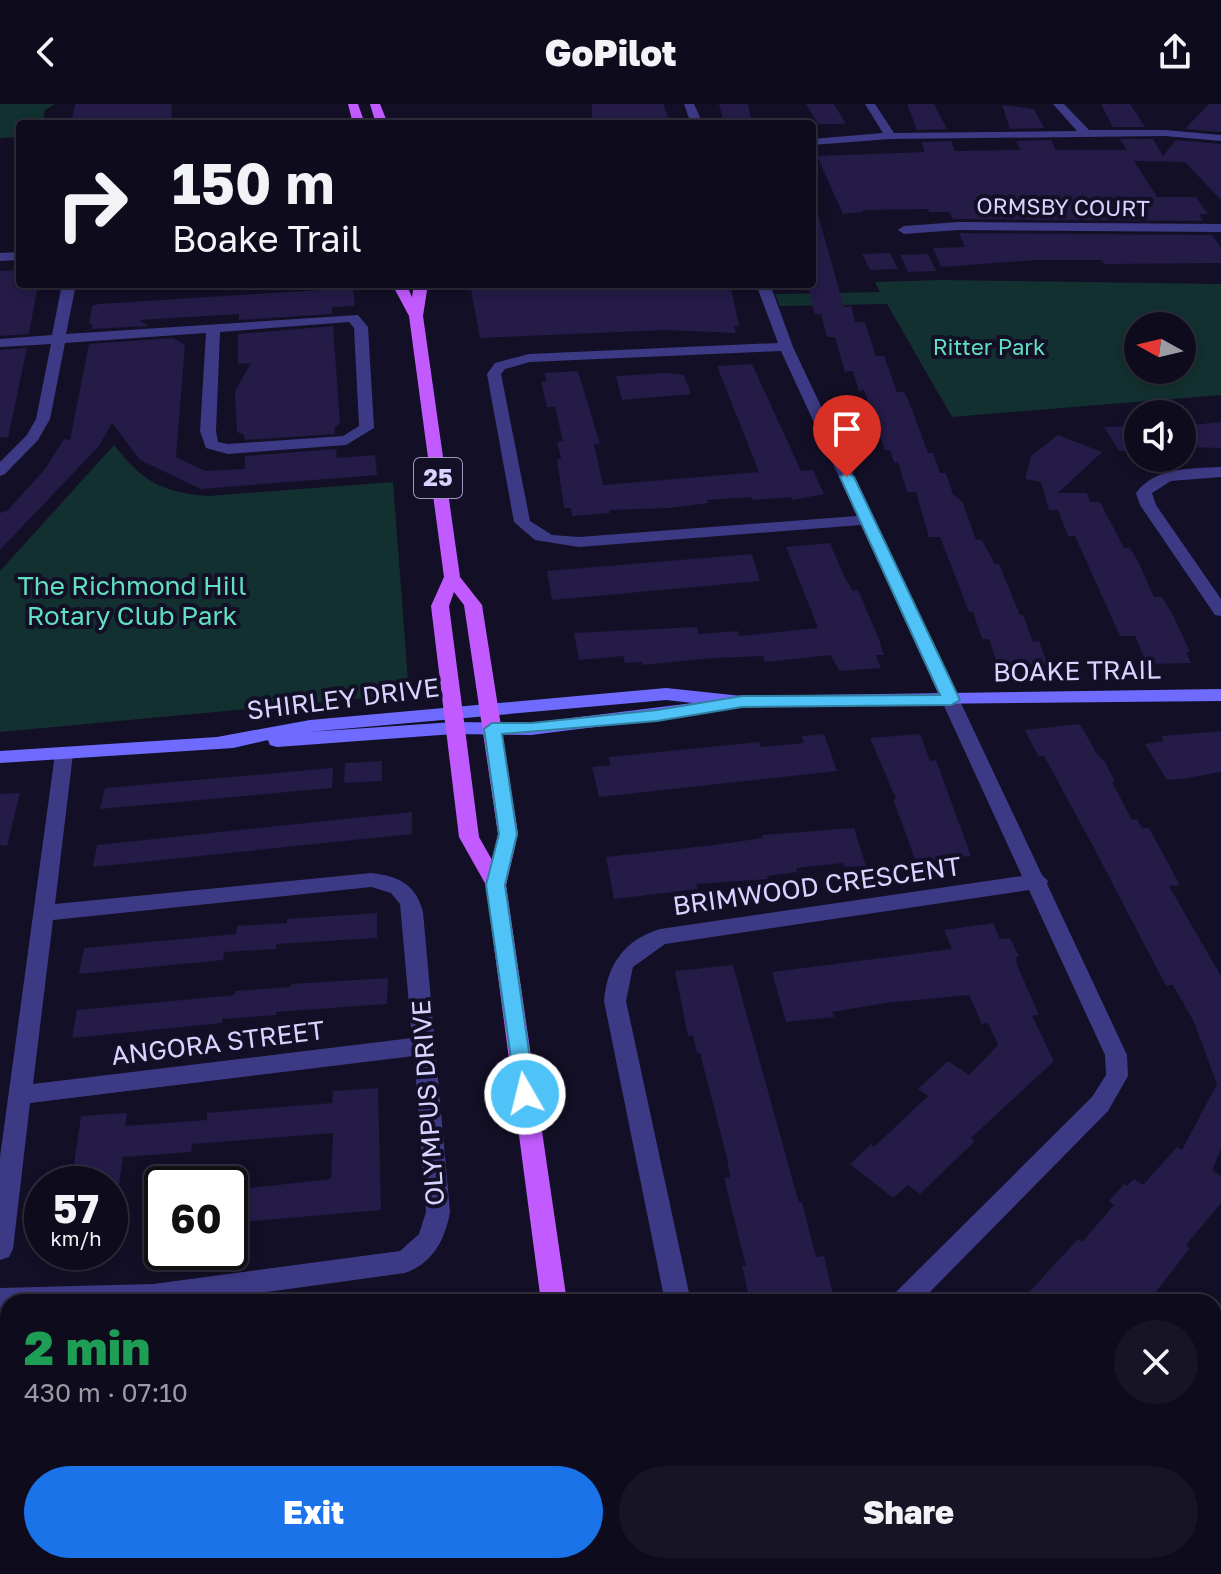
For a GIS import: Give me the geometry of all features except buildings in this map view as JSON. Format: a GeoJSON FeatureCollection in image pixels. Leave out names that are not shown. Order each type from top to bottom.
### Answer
{"type":"FeatureCollection","features":[{"type":"Feature","properties":{"kind":"main road","name":"25"},"geometry":{"type":"LineString","coordinates":[[401,288],[416,316]]}},
{"type":"Feature","properties":{"kind":"main road","name":"25"},"geometry":{"type":"LineString","coordinates":[[420,288],[416,316],[452,577],[473,605],[469,837],[496,885]]}},
{"type":"Feature","properties":{"kind":"main road","name":"25"},"geometry":{"type":"LineString","coordinates":[[452,577],[440,606],[508,834],[496,885],[553,1294]]}},
{"type":"Feature","properties":{"kind":"street"},"geometry":{"type":"LineString","coordinates":[[870,104],[890,136]]}},
{"type":"Feature","properties":{"kind":"street"},"geometry":{"type":"LineString","coordinates":[[1058,104],[1086,134]]}},
{"type":"Feature","properties":{"kind":"street"},"geometry":{"type":"LineString","coordinates":[[816,142],[890,136],[1175,133],[1221,138]]}},
{"type":"Feature","properties":{"kind":"street","name":"ORMSBY COURT"},"geometry":{"type":"LineString","coordinates":[[904,230],[958,226],[1221,228]]}},
{"type":"Feature","properties":{"kind":"street"},"geometry":{"type":"LineString","coordinates":[[0,471],[33,437],[43,419],[68,288]]}},
{"type":"Feature","properties":{"kind":"street"},"geometry":{"type":"LineString","coordinates":[[764,288],[786,347],[1102,1018],[1116,1055],[1117,1076],[1100,1104],[911,1294]]}},
{"type":"Feature","properties":{"kind":"street"},"geometry":{"type":"LineString","coordinates":[[0,343],[353,318],[361,327],[367,428],[346,440],[228,449],[211,445],[208,431],[213,328]]}},
{"type":"Feature","properties":{"kind":"street"},"geometry":{"type":"LineString","coordinates":[[786,347],[529,358],[500,366],[494,374],[522,522],[532,534],[551,541],[579,542],[868,520]]}},
{"type":"Feature","properties":{"kind":"street"},"geometry":{"type":"LineString","coordinates":[[1221,472],[1161,479],[1148,484],[1144,493],[1148,505],[1221,611]]}},
{"type":"Feature","properties":{"kind":"street","name":"BOAKE TRAIL"},"geometry":{"type":"LineString","coordinates":[[472,719],[531,729],[742,702],[1221,695]]}},
{"type":"Feature","properties":{"kind":"street","name":"SHIRLEY DRIVE"},"geometry":{"type":"LineString","coordinates":[[0,757],[221,742],[308,741],[472,719]]}},
{"type":"Feature","properties":{"kind":"street"},"geometry":{"type":"LineString","coordinates":[[0,1249],[64,754]]}},
{"type":"Feature","properties":{"kind":"street","name":"OLYMPUS DRIVE"},"geometry":{"type":"LineString","coordinates":[[44,913],[371,880],[389,881],[410,898],[438,1212],[435,1231],[426,1249],[405,1262],[168,1294]]}},
{"type":"Feature","properties":{"kind":"street","name":"BRIMWOOD CRESCENT"},"geometry":{"type":"LineString","coordinates":[[676,1294],[615,1001],[616,976],[623,963],[632,953],[660,937],[1038,881]]}},
{"type":"Feature","properties":{"kind":"street","name":"ANGORA STREET"},"geometry":{"type":"LineString","coordinates":[[20,1095],[424,1046]]}},
{"type":"Feature","properties":{"kind":"green space"},"geometry":{"type":"Polygon","coordinates":[[[0,104],[55,104],[45,110],[43,120],[16,120],[16,137],[0,138],[0,104]]]}},
{"type":"Feature","properties":{"kind":"green space","name":"Ritter Park"},"geometry":{"type":"Polygon","coordinates":[[[875,282],[1221,284],[1221,395],[1124,400],[1124,403],[952,417],[887,304],[780,306],[775,294],[880,292],[875,282]]]}},
{"type":"Feature","properties":{"kind":"green space","name":"The Richmond Hill Rotary Club Park"},"geometry":{"type":"Polygon","coordinates":[[[114,445],[144,476],[165,488],[192,494],[208,496],[393,482],[409,694],[0,732],[0,571],[114,445]]]}},
{"type":"Feature","properties":{"kind":"route"},"geometry":{"type":"LineString","coordinates":[[525,1094],[496,885],[508,834],[492,729],[531,729],[742,702],[951,700],[847,477]]}}]}
